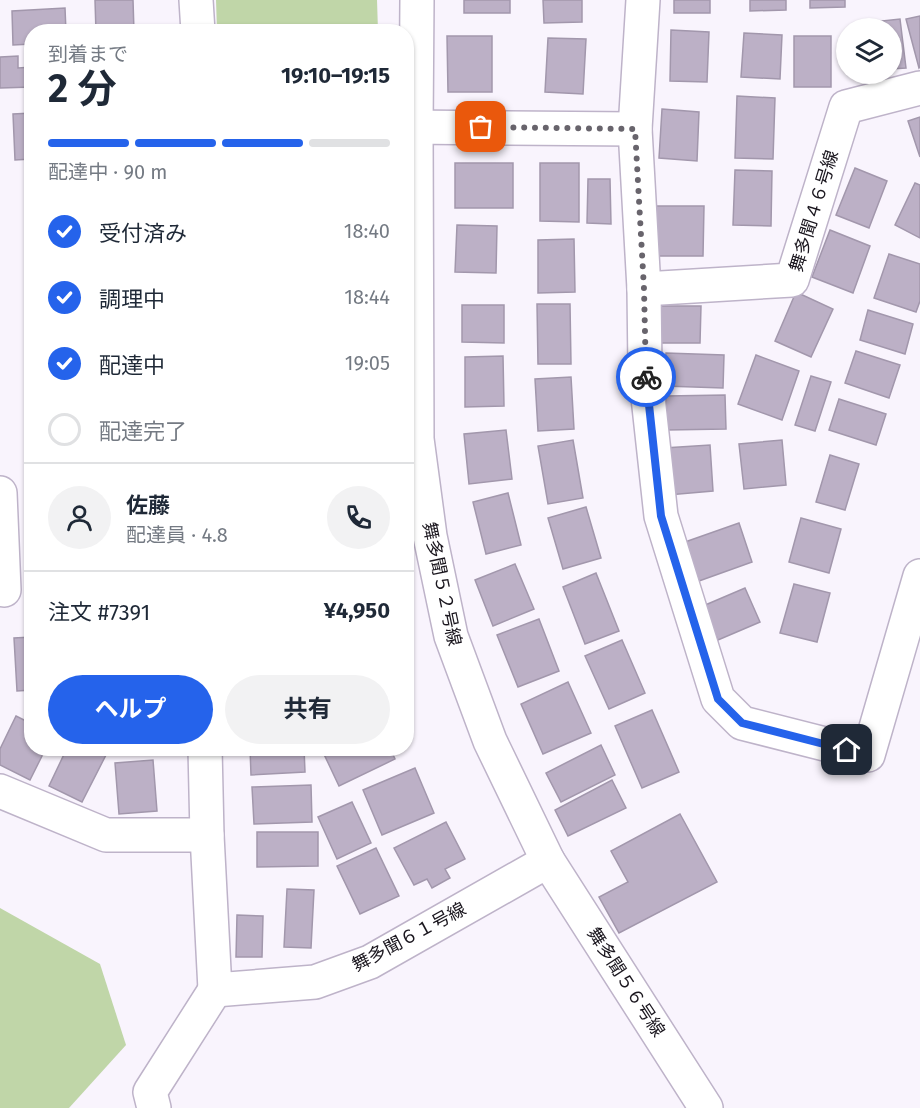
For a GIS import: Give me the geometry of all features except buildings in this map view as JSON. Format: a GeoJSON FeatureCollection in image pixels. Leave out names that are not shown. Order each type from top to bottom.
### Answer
{"type":"FeatureCollection","features":[{"type":"Feature","properties":{"kind":"street"},"geometry":{"type":"LineString","coordinates":[[196,0],[198,24]]}},
{"type":"Feature","properties":{"kind":"street","name":"舞多聞５２号線"},"geometry":{"type":"LineString","coordinates":[[414,64],[417,0]]}},
{"type":"Feature","properties":{"kind":"street"},"geometry":{"type":"LineString","coordinates":[[643,0],[635,129],[644,289],[645,370],[661,516],[718,699],[742,723],[868,755],[920,576]]}},
{"type":"Feature","properties":{"kind":"street","name":"舞多聞４６号線"},"geometry":{"type":"LineString","coordinates":[[644,289],[792,280],[846,107],[920,88]]}},
{"type":"Feature","properties":{"kind":"street"},"geometry":{"type":"LineString","coordinates":[[414,127],[635,129]]}},
{"type":"Feature","properties":{"kind":"street","name":"舞多聞５２号線"},"geometry":{"type":"LineString","coordinates":[[414,284],[417,440],[430,536],[451,636],[490,741],[548,861]]}},
{"type":"Feature","properties":{"kind":"street"},"geometry":{"type":"LineString","coordinates":[[0,493],[12,590]]}},
{"type":"Feature","properties":{"kind":"street"},"geometry":{"type":"LineString","coordinates":[[154,1108],[150,1092],[215,990],[205,756]]}},
{"type":"Feature","properties":{"kind":"street"},"geometry":{"type":"LineString","coordinates":[[0,791],[106,835],[207,835]]}},
{"type":"Feature","properties":{"kind":"street","name":"舞多聞６１号線"},"geometry":{"type":"LineString","coordinates":[[215,990],[315,982],[370,962],[548,861]]}},
{"type":"Feature","properties":{"kind":"street","name":"舞多聞５６号線"},"geometry":{"type":"LineString","coordinates":[[548,861],[702,1107]]}},
{"type":"Feature","properties":{"kind":"green space"},"geometry":{"type":"Polygon","coordinates":[[[216,0],[377,0],[378,24],[217,24],[216,0]]]}},
{"type":"Feature","properties":{"kind":"green space"},"geometry":{"type":"Polygon","coordinates":[[[0,908],[100,964],[126,1045],[69,1108],[0,1108],[0,908]]]}},
{"type":"Feature","properties":{"kind":"way so far"},"geometry":{"type":"LineString","coordinates":[[481,127],[635,129],[644,289],[646,377]]}},
{"type":"Feature","properties":{"kind":"route"},"geometry":{"type":"LineString","coordinates":[[646,377],[661,516],[718,699],[742,723],[847,750]]}}]}
